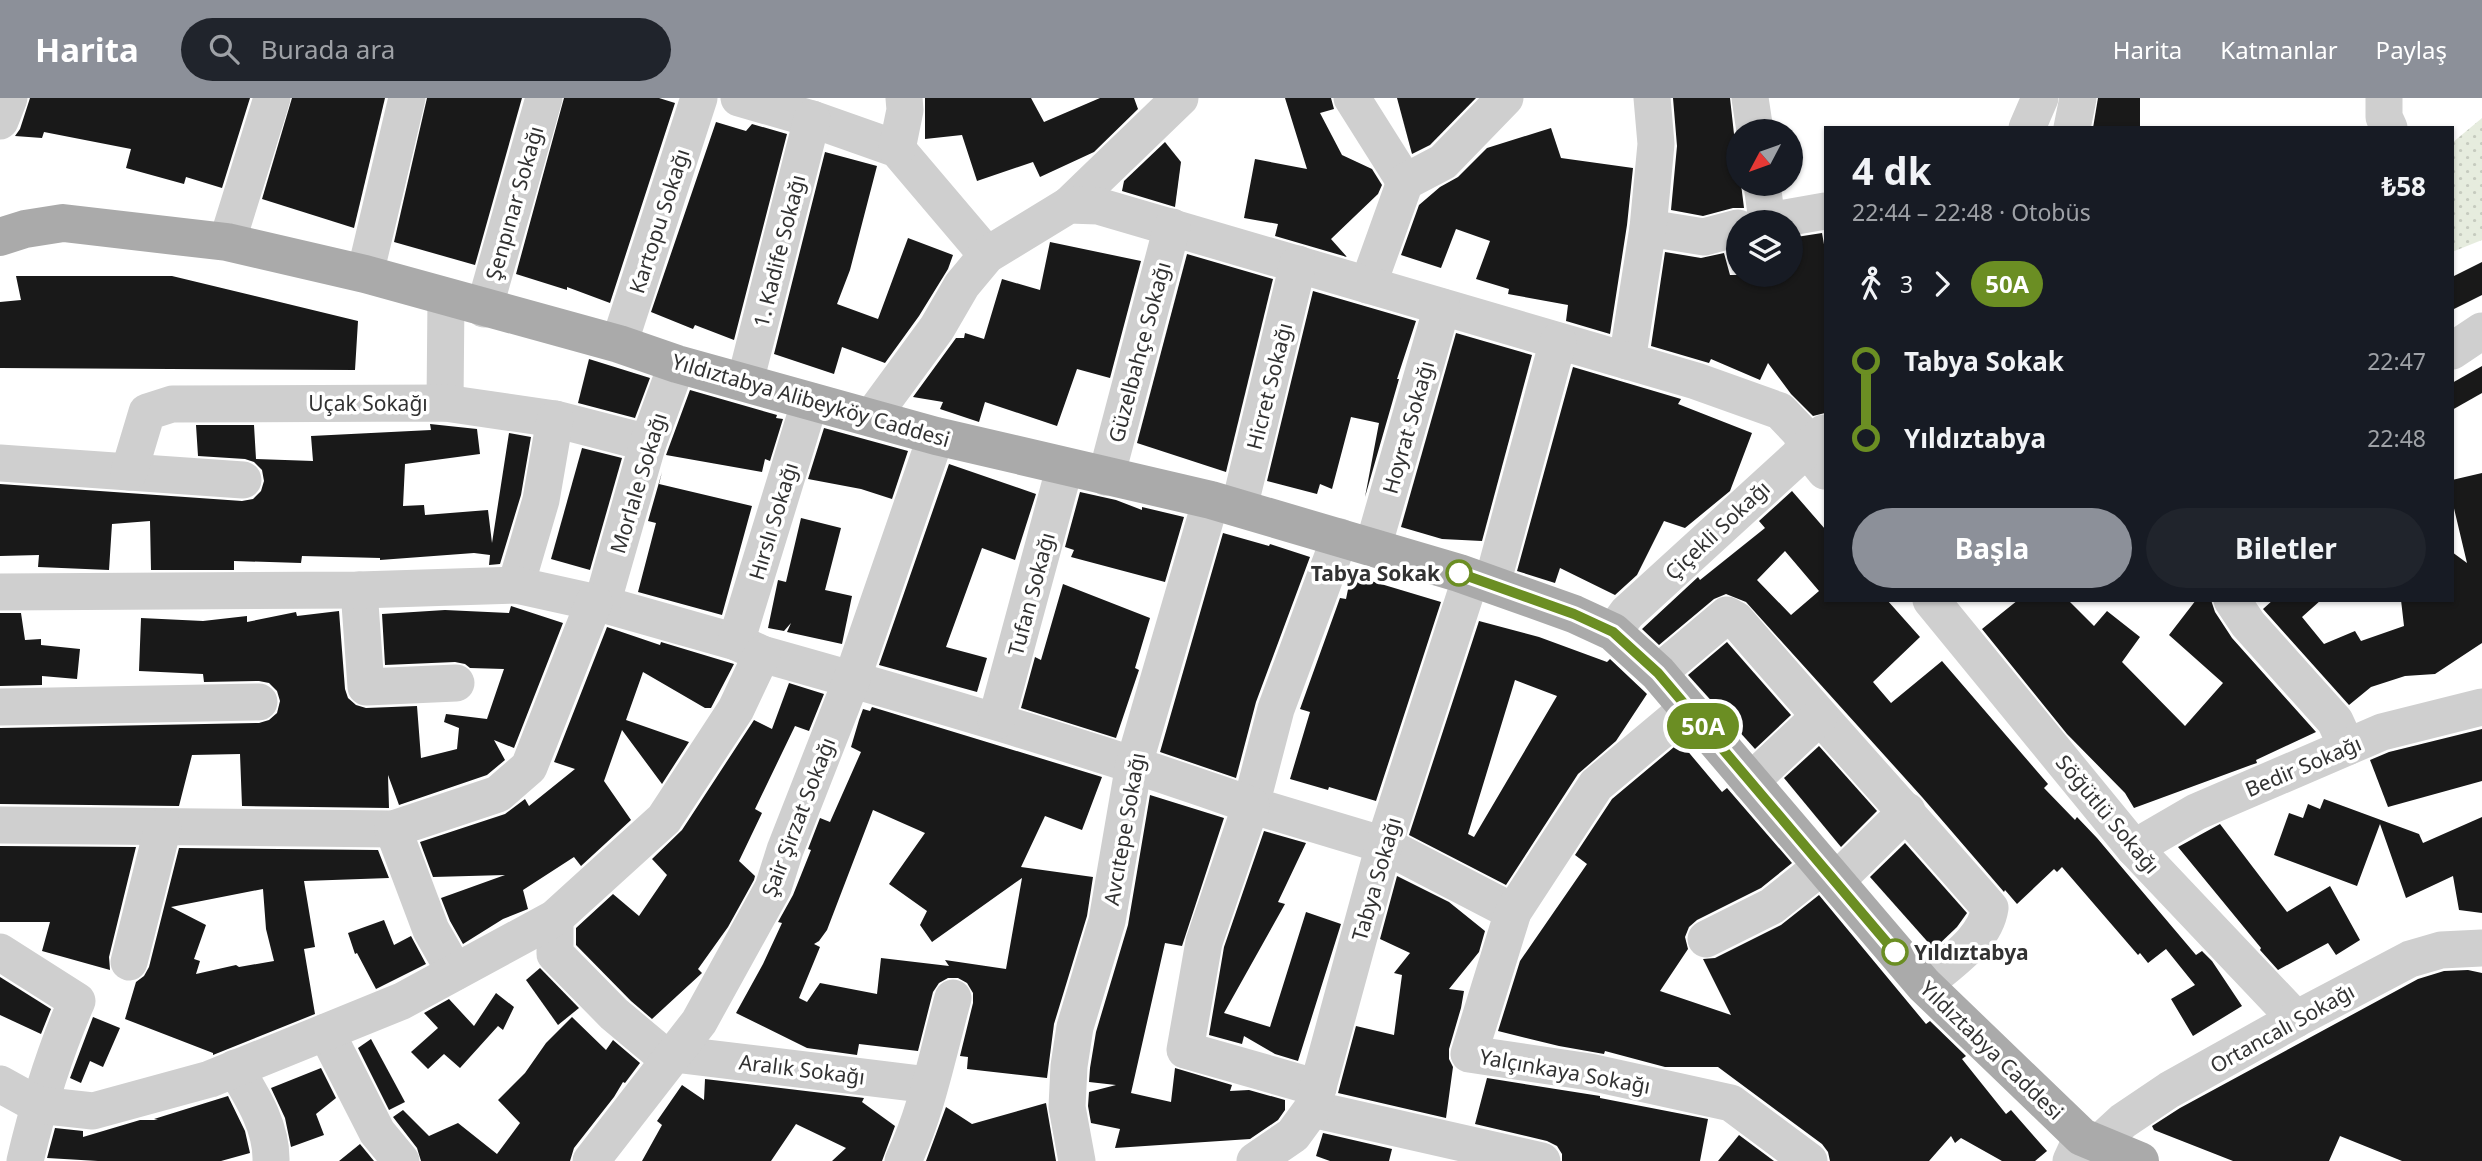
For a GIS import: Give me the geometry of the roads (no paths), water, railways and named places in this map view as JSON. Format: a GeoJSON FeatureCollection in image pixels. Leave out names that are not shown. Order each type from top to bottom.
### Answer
{"type":"FeatureCollection","features":[{"type":"Feature","properties":{"kind":"main road","name":"Yıldıztabya Alibeyköy Caddesi"},"geometry":{"type":"LineString","coordinates":[[0,237],[24,229],[63,223],[227,242],[365,275],[619,344],[936,436],[1225,504],[1482,580],[1574,614],[1613,632]]}},
{"type":"Feature","properties":{"kind":"main road","name":"Yıldıztabya Caddesi"},"geometry":{"type":"LineString","coordinates":[[1613,632],[1658,673],[1924,985],[2102,1152]]}},
{"type":"Feature","properties":{"kind":"street"},"geometry":{"type":"LineString","coordinates":[[0,121],[9,98]]}},
{"type":"Feature","properties":{"kind":"street"},"geometry":{"type":"LineString","coordinates":[[227,242],[272,98]]}},
{"type":"Feature","properties":{"kind":"street"},"geometry":{"type":"LineString","coordinates":[[365,275],[407,98]]}},
{"type":"Feature","properties":{"kind":"street","name":"Şenpınar Sokağı"},"geometry":{"type":"LineString","coordinates":[[484,309],[544,98]]}},
{"type":"Feature","properties":{"kind":"street","name":"Kartopu Sokağı"},"geometry":{"type":"LineString","coordinates":[[619,344],[699,98]]}},
{"type":"Feature","properties":{"kind":"street"},"geometry":{"type":"LineString","coordinates":[[739,98],[812,119],[897,149],[987,254]]}},
{"type":"Feature","properties":{"kind":"street"},"geometry":{"type":"LineString","coordinates":[[897,149],[905,110],[904,98]]}},
{"type":"Feature","properties":{"kind":"street"},"geometry":{"type":"LineString","coordinates":[[871,418],[937,328],[962,285],[987,254],[1069,205],[1180,98]]}},
{"type":"Feature","properties":{"kind":"street"},"geometry":{"type":"LineString","coordinates":[[1352,98],[1405,183]]}},
{"type":"Feature","properties":{"kind":"street"},"geometry":{"type":"LineString","coordinates":[[1368,285],[1405,183],[1443,162],[1505,98]]}},
{"type":"Feature","properties":{"kind":"street"},"geometry":{"type":"LineString","coordinates":[[1627,361],[1648,228],[1656,145],[1652,98]]}},
{"type":"Feature","properties":{"kind":"street"},"geometry":{"type":"LineString","coordinates":[[1750,98],[1753,119]]}},
{"type":"Feature","properties":{"kind":"street"},"geometry":{"type":"LineString","coordinates":[[2028,126],[2040,98]]}},
{"type":"Feature","properties":{"kind":"street"},"geometry":{"type":"LineString","coordinates":[[2072,126],[2078,98]]}},
{"type":"Feature","properties":{"kind":"street"},"geometry":{"type":"LineString","coordinates":[[2384,98],[2384,117],[2388,126]]}},
{"type":"Feature","properties":{"kind":"street","name":"1. Kadife Sokağı"},"geometry":{"type":"LineString","coordinates":[[745,382],[812,119]]}},
{"type":"Feature","properties":{"kind":"street"},"geometry":{"type":"LineString","coordinates":[[1069,205],[1098,206],[1696,381],[1780,411],[1819,450]]}},
{"type":"Feature","properties":{"kind":"street"},"geometry":{"type":"LineString","coordinates":[[1803,215],[1824,211]]}},
{"type":"Feature","properties":{"kind":"street","name":"Güzelbahçe Sokağı"},"geometry":{"type":"LineString","coordinates":[[1106,477],[1171,227]]}},
{"type":"Feature","properties":{"kind":"street"},"geometry":{"type":"LineString","coordinates":[[1648,228],[1704,237],[1726,231]]}},
{"type":"Feature","properties":{"kind":"street","name":"Hicret Sokağı"},"geometry":{"type":"LineString","coordinates":[[1225,504],[1298,264]]}},
{"type":"Feature","properties":{"kind":"street"},"geometry":{"type":"LineString","coordinates":[[445,403],[446,298]]}},
{"type":"Feature","properties":{"kind":"street","name":"Hoyrat Sokağı"},"geometry":{"type":"LineString","coordinates":[[1315,1098],[1185,1050],[1204,942],[1251,805],[1276,709],[1356,542],[1442,307]]}},
{"type":"Feature","properties":{"kind":"street"},"geometry":{"type":"LineString","coordinates":[[2454,350],[2482,331]]}},
{"type":"Feature","properties":{"kind":"street","name":"Tabya Sokağı"},"geometry":{"type":"LineString","coordinates":[[1255,1161],[1293,1135],[1315,1098],[1384,845],[1482,580],[1558,341]]}},
{"type":"Feature","properties":{"kind":"street","name":"Morlale Sokağı"},"geometry":{"type":"LineString","coordinates":[[0,825],[393,829],[498,794],[529,767],[598,603],[648,443],[677,363]]}},
{"type":"Feature","properties":{"kind":"street","name":"Hırslı Sokağı"},"geometry":{"type":"LineString","coordinates":[[38,1105],[93,1111],[210,1079],[402,1001],[555,918],[664,819],[736,709],[810,401]]}},
{"type":"Feature","properties":{"kind":"street","name":"Uçak Sokağı"},"geometry":{"type":"LineString","coordinates":[[129,472],[147,412],[172,404],[445,403],[555,419],[648,443]]}},
{"type":"Feature","properties":{"kind":"street"},"geometry":{"type":"LineString","coordinates":[[516,585],[541,500],[555,419]]}},
{"type":"Feature","properties":{"kind":"street","name":"Şair Şirzat Sokağı"},"geometry":{"type":"LineString","coordinates":[[591,1161],[699,1022],[773,888],[785,850],[852,679],[936,436]]}},
{"type":"Feature","properties":{"kind":"street","name":"Çiçekli Sokağı"},"geometry":{"type":"LineString","coordinates":[[1613,632],[1627,613],[1819,450]]}},
{"type":"Feature","properties":{"kind":"street"},"geometry":{"type":"LineString","coordinates":[[0,463],[243,480]]}},
{"type":"Feature","properties":{"kind":"street","name":"Tufan Sokağı"},"geometry":{"type":"LineString","coordinates":[[996,721],[1065,466]]}},
{"type":"Feature","properties":{"kind":"street","name":"Avcıtepe Sokağı"},"geometry":{"type":"LineString","coordinates":[[1077,1161],[1067,1107],[1069,1066],[1084,992],[1107,921],[1133,764],[1225,504]]}},
{"type":"Feature","properties":{"kind":"street"},"geometry":{"type":"LineString","coordinates":[[0,592],[359,590],[516,585],[598,603],[996,721],[1251,805],[1384,845],[1513,912]]}},
{"type":"Feature","properties":{"kind":"street"},"geometry":{"type":"LineString","coordinates":[[359,590],[366,687],[456,683]]}},
{"type":"Feature","properties":{"kind":"street","name":"Söğütlü Sokağı"},"geometry":{"type":"LineString","coordinates":[[1933,602],[2134,848],[2296,1019]]}},
{"type":"Feature","properties":{"kind":"street"},"geometry":{"type":"LineString","coordinates":[[2233,602],[2248,624],[2334,721],[2347,747]]}},
{"type":"Feature","properties":{"kind":"street"},"geometry":{"type":"LineString","coordinates":[[1658,673],[1727,615],[1736,620],[1990,908],[1988,921],[1976,938],[1924,985]]}},
{"type":"Feature","properties":{"kind":"street"},"geometry":{"type":"LineString","coordinates":[[0,707],[259,702]]}},
{"type":"Feature","properties":{"kind":"street","name":"Bedir Sokağı"},"geometry":{"type":"LineString","coordinates":[[2134,848],[2196,812],[2382,732],[2482,707]]}},
{"type":"Feature","properties":{"kind":"street","name":"Yalçınkaya Sokağı"},"geometry":{"type":"LineString","coordinates":[[1688,708],[1596,785],[1513,912],[1469,1054],[1590,1072],[1731,1103],[1809,1161]]}},
{"type":"Feature","properties":{"kind":"street"},"geometry":{"type":"LineString","coordinates":[[1751,782],[1819,717]]}},
{"type":"Feature","properties":{"kind":"street"},"geometry":{"type":"LineString","coordinates":[[1706,939],[1829,874],[1907,811]]}},
{"type":"Feature","properties":{"kind":"street"},"geometry":{"type":"LineString","coordinates":[[129,962],[163,827]]}},
{"type":"Feature","properties":{"kind":"street"},"geometry":{"type":"LineString","coordinates":[[393,829],[431,930],[455,972]]}},
{"type":"Feature","properties":{"kind":"street"},"geometry":{"type":"LineString","coordinates":[[555,918],[555,954],[614,1014],[672,1057]]}},
{"type":"Feature","properties":{"kind":"street","name":"Ortancalı Sokağı"},"geometry":{"type":"LineString","coordinates":[[2102,1152],[2123,1121],[2169,1090],[2296,1019],[2410,959],[2441,950],[2482,948]]}},
{"type":"Feature","properties":{"kind":"street"},"geometry":{"type":"LineString","coordinates":[[0,952],[77,1001],[57,1048],[38,1105],[25,1161]]}},
{"type":"Feature","properties":{"kind":"street"},"geometry":{"type":"LineString","coordinates":[[903,1161],[911,1145],[953,998]]}},
{"type":"Feature","properties":{"kind":"street"},"geometry":{"type":"LineString","coordinates":[[326,1032],[377,1132],[401,1161]]}},
{"type":"Feature","properties":{"kind":"street","name":"Aralık Sokağı"},"geometry":{"type":"LineString","coordinates":[[672,1057],[929,1085]]}},
{"type":"Feature","properties":{"kind":"street"},"geometry":{"type":"LineString","coordinates":[[235,1068],[256,1102],[271,1147],[271,1161]]}},
{"type":"Feature","properties":{"kind":"street"},"geometry":{"type":"LineString","coordinates":[[0,1084],[38,1105]]}},
{"type":"Feature","properties":{"kind":"street"},"geometry":{"type":"LineString","coordinates":[[1315,1098],[1542,1161]]}},
{"type":"Feature","properties":{"kind":"place","name":"Tabya Sokak"},"geometry":{"type":"Point","coordinates":[1459,573]}},
{"type":"Feature","properties":{"kind":"place","name":"Yıldıztabya"},"geometry":{"type":"Point","coordinates":[1895,952]}}]}
